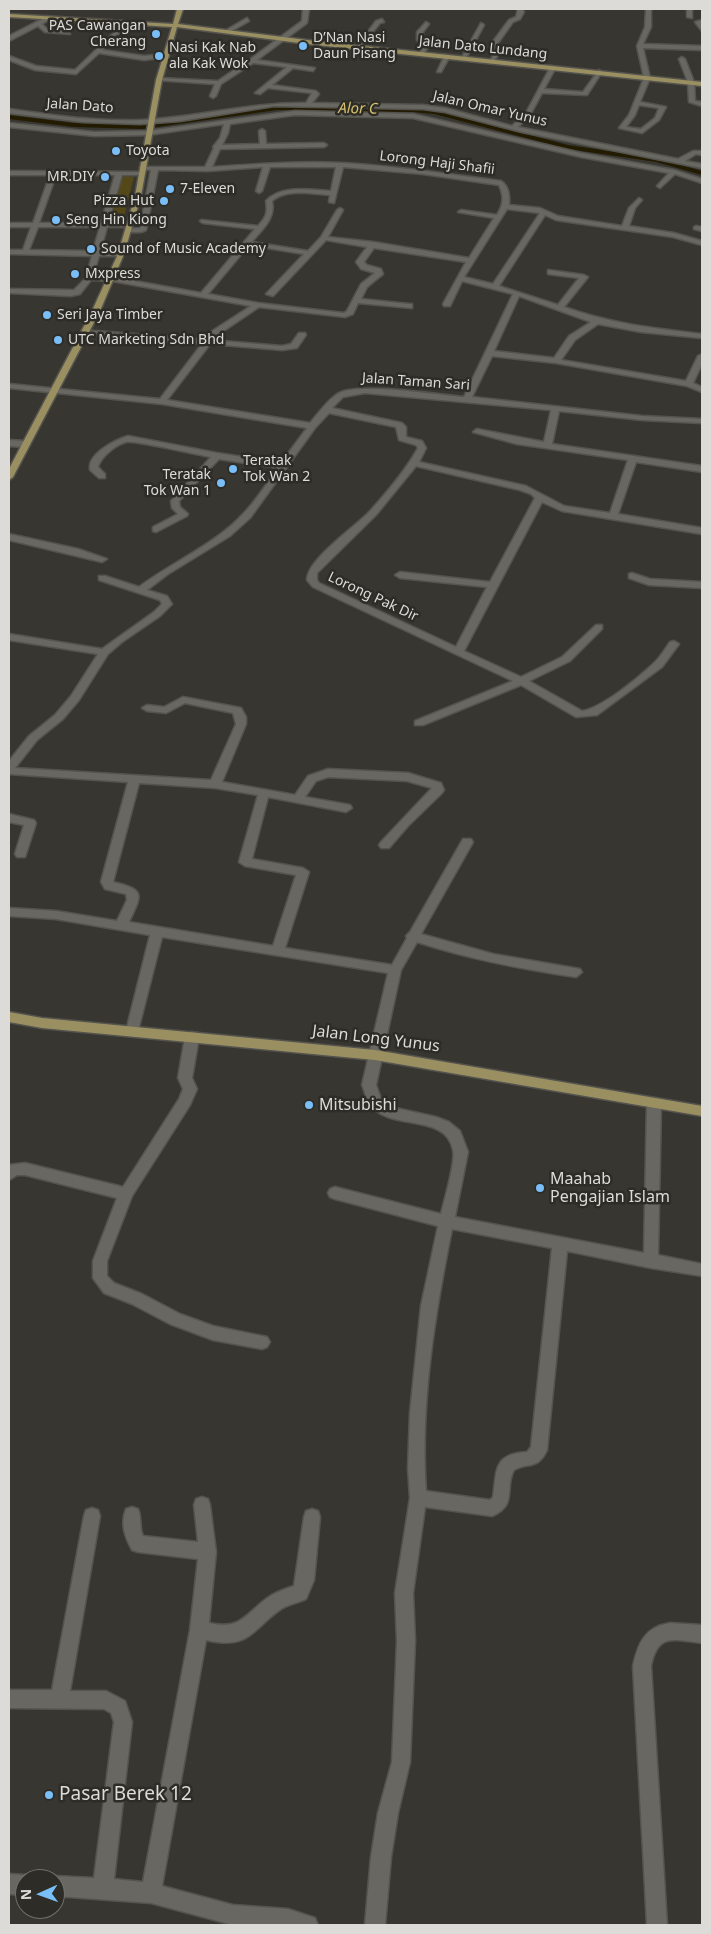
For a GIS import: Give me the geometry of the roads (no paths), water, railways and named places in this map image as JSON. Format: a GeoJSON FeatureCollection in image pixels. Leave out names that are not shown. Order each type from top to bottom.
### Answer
{"type":"FeatureCollection","features":[{"type":"Feature","properties":{"kind":"main road"},"geometry":{"type":"LineString","coordinates":[[180,9],[178,16],[180,28]]}},
{"type":"Feature","properties":{"kind":"main road"},"geometry":{"type":"LineString","coordinates":[[9,477],[112,279],[129,227],[142,171],[159,80],[186,9]]}},
{"type":"Feature","properties":{"kind":"main road"},"geometry":{"type":"LineString","coordinates":[[9,15],[147,23],[169,22],[178,16]]}},
{"type":"Feature","properties":{"kind":"main road"},"geometry":{"type":"LineString","coordinates":[[70,19],[180,28]]}},
{"type":"Feature","properties":{"kind":"main road"},"geometry":{"type":"LineString","coordinates":[[188,21],[210,31]]}},
{"type":"Feature","properties":{"kind":"main road"},"geometry":{"type":"LineString","coordinates":[[147,23],[180,28]]}},
{"type":"Feature","properties":{"kind":"main road"},"geometry":{"type":"LineString","coordinates":[[155,26],[169,30],[172,37]]}},
{"type":"Feature","properties":{"kind":"main road"},"geometry":{"type":"LineString","coordinates":[[164,64],[172,37],[180,28]]}},
{"type":"Feature","properties":{"kind":"main road","name":"Jalan Dato Lundang"},"geometry":{"type":"LineString","coordinates":[[180,28],[553,66],[647,78],[690,79],[702,84]]}},
{"type":"Feature","properties":{"kind":"main road","name":"Jalan Dato Lundang"},"geometry":{"type":"LineString","coordinates":[[210,31],[260,37]]}},
{"type":"Feature","properties":{"kind":"main road","name":"Jalan Long Yunus"},"geometry":{"type":"LineString","coordinates":[[9,1017],[42,1023],[375,1055],[702,1111]]}},
{"type":"Feature","properties":{"kind":"main road","name":"Jalan Long Yunus"},"geometry":{"type":"LineString","coordinates":[[9,1024],[42,1023]]}},
{"type":"Feature","properties":{"kind":"street"},"geometry":{"type":"LineString","coordinates":[[213,96],[214,90],[219,83],[284,40],[305,22],[306,9]]}},
{"type":"Feature","properties":{"kind":"street"},"geometry":{"type":"LineString","coordinates":[[492,60],[500,48],[492,48],[512,20],[518,18],[521,12],[520,9]]}},
{"type":"Feature","properties":{"kind":"street"},"geometry":{"type":"LineString","coordinates":[[636,103],[663,106],[657,119],[644,131],[638,132],[622,128],[632,115],[636,103],[647,78],[640,46],[648,27],[648,9]]}},
{"type":"Feature","properties":{"kind":"street"},"geometry":{"type":"LineString","coordinates":[[689,9],[690,17]]}},
{"type":"Feature","properties":{"kind":"street"},"geometry":{"type":"LineString","coordinates":[[9,39],[23,28],[40,25],[48,18]]}},
{"type":"Feature","properties":{"kind":"street"},"geometry":{"type":"LineString","coordinates":[[226,32],[247,20]]}},
{"type":"Feature","properties":{"kind":"street"},"geometry":{"type":"LineString","coordinates":[[358,47],[378,22],[382,21]]}},
{"type":"Feature","properties":{"kind":"street"},"geometry":{"type":"LineString","coordinates":[[702,21],[698,22],[702,29]]}},
{"type":"Feature","properties":{"kind":"street"},"geometry":{"type":"LineString","coordinates":[[9,58],[35,68],[76,72],[126,24]]}},
{"type":"Feature","properties":{"kind":"street"},"geometry":{"type":"LineString","coordinates":[[422,54],[426,46],[420,40],[420,32],[426,24]]}},
{"type":"Feature","properties":{"kind":"street"},"geometry":{"type":"LineString","coordinates":[[40,25],[47,31],[68,33]]}},
{"type":"Feature","properties":{"kind":"street"},"geometry":{"type":"LineString","coordinates":[[463,58],[481,25]]}},
{"type":"Feature","properties":{"kind":"street"},"geometry":{"type":"LineString","coordinates":[[640,46],[702,48]]}},
{"type":"Feature","properties":{"kind":"street"},"geometry":{"type":"LineString","coordinates":[[98,51],[144,58],[165,56]]}},
{"type":"Feature","properties":{"kind":"street"},"geometry":{"type":"LineString","coordinates":[[439,71],[447,56]]}},
{"type":"Feature","properties":{"kind":"street"},"geometry":{"type":"LineString","coordinates":[[136,64],[144,58]]}},
{"type":"Feature","properties":{"kind":"street"},"geometry":{"type":"LineString","coordinates":[[682,59],[690,79],[692,102],[702,104]]}},
{"type":"Feature","properties":{"kind":"street"},"geometry":{"type":"LineString","coordinates":[[228,61],[313,69]]}},
{"type":"Feature","properties":{"kind":"street"},"geometry":{"type":"LineString","coordinates":[[258,93],[292,66]]}},
{"type":"Feature","properties":{"kind":"street"},"geometry":{"type":"LineString","coordinates":[[513,128],[524,120],[553,66]]}},
{"type":"Feature","properties":{"kind":"street"},"geometry":{"type":"LineString","coordinates":[[541,91],[585,94],[599,72]]}},
{"type":"Feature","properties":{"kind":"street"},"geometry":{"type":"LineString","coordinates":[[690,79],[702,77]]}},
{"type":"Feature","properties":{"kind":"street"},"geometry":{"type":"LineString","coordinates":[[159,80],[219,83]]}},
{"type":"Feature","properties":{"kind":"street"},"geometry":{"type":"LineString","coordinates":[[266,86],[314,92],[316,94],[308,104]]}},
{"type":"Feature","properties":{"kind":"street","name":"Jalan Omar Yunus"},"geometry":{"type":"LineString","coordinates":[[149,127],[274,104],[434,108],[513,128],[702,166]]}},
{"type":"Feature","properties":{"kind":"street","name":"Jalan Dato"},"geometry":{"type":"LineString","coordinates":[[9,111],[149,127]]}},
{"type":"Feature","properties":{"kind":"street"},"geometry":{"type":"LineString","coordinates":[[9,125],[94,134],[149,127],[227,122],[295,113],[413,116],[548,148],[672,173],[702,181]]}},
{"type":"Feature","properties":{"kind":"street"},"geometry":{"type":"LineString","coordinates":[[208,169],[210,158],[228,130],[227,122]]}},
{"type":"Feature","properties":{"kind":"street"},"geometry":{"type":"LineString","coordinates":[[262,131],[263,145]]}},
{"type":"Feature","properties":{"kind":"street"},"geometry":{"type":"LineString","coordinates":[[216,147],[263,145],[290,155],[324,145]]}},
{"type":"Feature","properties":{"kind":"street"},"geometry":{"type":"LineString","coordinates":[[680,161],[696,152],[702,153]]}},
{"type":"Feature","properties":{"kind":"street","name":"Lorong Haji Shafii"},"geometry":{"type":"LineString","coordinates":[[9,173],[119,173],[156,168],[208,169],[267,166],[290,155],[340,165],[422,172],[501,183],[507,196],[505,207]]}},
{"type":"Feature","properties":{"kind":"street"},"geometry":{"type":"LineString","coordinates":[[332,202],[340,165]]}},
{"type":"Feature","properties":{"kind":"street"},"geometry":{"type":"LineString","coordinates":[[259,191],[267,166]]}},
{"type":"Feature","properties":{"kind":"street"},"geometry":{"type":"LineString","coordinates":[[9,225],[104,225],[143,230],[156,168]]}},
{"type":"Feature","properties":{"kind":"street"},"geometry":{"type":"LineString","coordinates":[[25,253],[54,173]]}},
{"type":"Feature","properties":{"kind":"street"},"geometry":{"type":"LineString","coordinates":[[9,292],[75,294],[89,278],[119,173]]}},
{"type":"Feature","properties":{"kind":"street"},"geometry":{"type":"LineString","coordinates":[[660,186],[672,173]]}},
{"type":"Feature","properties":{"kind":"street"},"geometry":{"type":"LineString","coordinates":[[672,173],[702,186]]}},
{"type":"Feature","properties":{"kind":"street"},"geometry":{"type":"LineString","coordinates":[[202,296],[269,217],[271,210],[269,201],[275,194],[287,192],[334,193]]}},
{"type":"Feature","properties":{"kind":"street"},"geometry":{"type":"LineString","coordinates":[[625,228],[632,208],[639,200]]}},
{"type":"Feature","properties":{"kind":"street"},"geometry":{"type":"LineString","coordinates":[[447,304],[460,278],[505,207],[540,210],[556,218],[674,235],[702,243]]}},
{"type":"Feature","properties":{"kind":"street"},"geometry":{"type":"LineString","coordinates":[[270,294],[324,238],[340,210]]}},
{"type":"Feature","properties":{"kind":"street"},"geometry":{"type":"LineString","coordinates":[[461,212],[499,217]]}},
{"type":"Feature","properties":{"kind":"street"},"geometry":{"type":"LineString","coordinates":[[495,287],[540,216],[544,213]]}},
{"type":"Feature","properties":{"kind":"street"},"geometry":{"type":"LineString","coordinates":[[203,222],[260,228]]}},
{"type":"Feature","properties":{"kind":"street"},"geometry":{"type":"LineString","coordinates":[[324,238],[373,244],[472,261]]}},
{"type":"Feature","properties":{"kind":"street"},"geometry":{"type":"LineString","coordinates":[[247,243],[310,253]]}},
{"type":"Feature","properties":{"kind":"street"},"geometry":{"type":"LineString","coordinates":[[89,278],[112,279],[202,296],[342,316],[350,312],[364,286],[379,274],[360,262],[373,244]]}},
{"type":"Feature","properties":{"kind":"street"},"geometry":{"type":"LineString","coordinates":[[9,252],[121,254]]}},
{"type":"Feature","properties":{"kind":"street"},"geometry":{"type":"LineString","coordinates":[[551,272],[584,277],[560,307]]}},
{"type":"Feature","properties":{"kind":"street"},"geometry":{"type":"LineString","coordinates":[[460,278],[517,293],[597,321],[641,330],[702,336]]}},
{"type":"Feature","properties":{"kind":"street"},"geometry":{"type":"LineString","coordinates":[[467,400],[517,293]]}},
{"type":"Feature","properties":{"kind":"street"},"geometry":{"type":"LineString","coordinates":[[357,301],[409,306]]}},
{"type":"Feature","properties":{"kind":"street"},"geometry":{"type":"LineString","coordinates":[[162,402],[204,342],[258,305]]}},
{"type":"Feature","properties":{"kind":"street"},"geometry":{"type":"LineString","coordinates":[[556,361],[572,338],[597,321]]}},
{"type":"Feature","properties":{"kind":"street"},"geometry":{"type":"LineString","coordinates":[[86,332],[286,348],[297,344],[302,335]]}},
{"type":"Feature","properties":{"kind":"street"},"geometry":{"type":"LineString","coordinates":[[488,353],[556,361],[689,384],[702,390]]}},
{"type":"Feature","properties":{"kind":"street"},"geometry":{"type":"LineString","coordinates":[[689,384],[702,356]]}},
{"type":"Feature","properties":{"kind":"street"},"geometry":{"type":"LineString","coordinates":[[9,386],[162,402],[312,426]]}},
{"type":"Feature","properties":{"kind":"street","name":"Jalan Taman Sari"},"geometry":{"type":"LineString","coordinates":[[140,591],[190,556],[227,534],[247,516],[285,466],[312,426],[340,395],[357,390],[642,418],[702,420]]}},
{"type":"Feature","properties":{"kind":"street"},"geometry":{"type":"LineString","coordinates":[[547,446],[555,409]]}},
{"type":"Feature","properties":{"kind":"street"},"geometry":{"type":"LineString","coordinates":[[328,410],[402,427],[402,438],[422,446],[414,463],[522,488],[534,492],[540,498],[562,508],[702,531]]}},
{"type":"Feature","properties":{"kind":"street"},"geometry":{"type":"LineString","coordinates":[[477,432],[547,446],[702,469]]}},
{"type":"Feature","properties":{"kind":"street"},"geometry":{"type":"LineString","coordinates":[[102,476],[94,468],[97,460],[121,440],[128,439],[217,456],[285,466]]}},
{"type":"Feature","properties":{"kind":"street"},"geometry":{"type":"LineString","coordinates":[[9,443],[26,444]]}},
{"type":"Feature","properties":{"kind":"street"},"geometry":{"type":"LineString","coordinates":[[156,529],[184,514],[176,508],[175,500],[217,456]]}},
{"type":"Feature","properties":{"kind":"street"},"geometry":{"type":"LineString","coordinates":[[613,516],[633,458]]}},
{"type":"Feature","properties":{"kind":"street","name":"Lorong Pak Dir"},"geometry":{"type":"LineString","coordinates":[[414,463],[373,514],[324,559],[312,573],[312,580],[316,585],[353,604],[460,651],[521,681],[580,715],[588,714],[624,692],[654,668],[674,644]]}},
{"type":"Feature","properties":{"kind":"street"},"geometry":{"type":"LineString","coordinates":[[460,651],[492,585],[508,562],[540,498]]}},
{"type":"Feature","properties":{"kind":"street"},"geometry":{"type":"LineString","coordinates":[[9,537],[75,550],[102,559]]}},
{"type":"Feature","properties":{"kind":"street"},"geometry":{"type":"LineString","coordinates":[[400,575],[492,585]]}},
{"type":"Feature","properties":{"kind":"street"},"geometry":{"type":"LineString","coordinates":[[632,576],[654,582],[702,584]]}},
{"type":"Feature","properties":{"kind":"street"},"geometry":{"type":"LineString","coordinates":[[9,769],[33,738],[59,717],[75,698],[104,652],[157,614],[167,604],[164,598],[102,578]]}},
{"type":"Feature","properties":{"kind":"street"},"geometry":{"type":"LineString","coordinates":[[419,723],[521,681],[566,659],[599,628]]}},
{"type":"Feature","properties":{"kind":"street"},"geometry":{"type":"LineString","coordinates":[[9,637],[104,652]]}},
{"type":"Feature","properties":{"kind":"street"},"geometry":{"type":"LineString","coordinates":[[147,708],[166,710],[183,700],[237,710],[241,717],[241,724],[215,784]]}},
{"type":"Feature","properties":{"kind":"street"},"geometry":{"type":"LineString","coordinates":[[9,769],[215,784],[346,808]]}},
{"type":"Feature","properties":{"kind":"street"},"geometry":{"type":"LineString","coordinates":[[298,799],[308,781],[315,775],[328,773],[408,777],[437,786],[438,790],[404,823],[385,845]]}},
{"type":"Feature","properties":{"kind":"street"},"geometry":{"type":"LineString","coordinates":[[121,926],[133,900],[131,892],[124,888],[109,886],[107,882],[135,778]]}},
{"type":"Feature","properties":{"kind":"street"},"geometry":{"type":"LineString","coordinates":[[264,793],[245,862],[303,872],[278,950]]}},
{"type":"Feature","properties":{"kind":"street"},"geometry":{"type":"LineString","coordinates":[[9,818],[30,823],[21,854]]}},
{"type":"Feature","properties":{"kind":"street"},"geometry":{"type":"LineString","coordinates":[[375,1925],[381,1857],[388,1813],[401,1762],[406,1640],[404,1593],[418,1498],[416,1468],[418,1413],[429,1306],[448,1222],[461,1152],[459,1138],[453,1130],[442,1124],[390,1113],[377,1107],[371,1097],[369,1085],[395,970],[412,936],[467,842]]}},
{"type":"Feature","properties":{"kind":"street"},"geometry":{"type":"LineString","coordinates":[[9,912],[56,915],[157,933],[278,950],[395,970]]}},
{"type":"Feature","properties":{"kind":"street"},"geometry":{"type":"LineString","coordinates":[[132,1031],[157,933]]}},
{"type":"Feature","properties":{"kind":"street"},"geometry":{"type":"LineString","coordinates":[[412,936],[488,958],[524,966],[576,972]]}},
{"type":"Feature","properties":{"kind":"street"},"geometry":{"type":"LineString","coordinates":[[192,1037],[185,1078],[190,1089],[185,1101],[126,1194],[100,1261],[100,1278],[109,1288],[213,1333],[262,1342]]}},
{"type":"Feature","properties":{"kind":"street"},"geometry":{"type":"LineString","coordinates":[[651,1262],[654,1103]]}},
{"type":"Feature","properties":{"kind":"street"},"geometry":{"type":"LineString","coordinates":[[9,1174],[14,1169],[24,1169],[126,1194]]}},
{"type":"Feature","properties":{"kind":"street"},"geometry":{"type":"LineString","coordinates":[[335,1193],[448,1222],[651,1262],[702,1270]]}},
{"type":"Feature","properties":{"kind":"street"},"geometry":{"type":"LineString","coordinates":[[418,1498],[492,1508],[500,1502],[504,1473],[508,1464],[515,1460],[526,1460],[535,1457],[539,1450],[560,1244]]}},
{"type":"Feature","properties":{"kind":"street"},"geometry":{"type":"LineString","coordinates":[[151,1893],[199,1630],[207,1552],[202,1505]]}},
{"type":"Feature","properties":{"kind":"street"},"geometry":{"type":"LineString","coordinates":[[132,1515],[132,1532],[138,1544],[207,1552]]}},
{"type":"Feature","properties":{"kind":"street"},"geometry":{"type":"LineString","coordinates":[[59,1700],[92,1516]]}},
{"type":"Feature","properties":{"kind":"street"},"geometry":{"type":"LineString","coordinates":[[199,1630],[227,1635],[247,1629],[270,1606],[300,1593],[305,1580],[312,1517]]}},
{"type":"Feature","properties":{"kind":"street"},"geometry":{"type":"LineString","coordinates":[[657,1925],[642,1666],[644,1651],[651,1639],[662,1632],[702,1634]]}},
{"type":"Feature","properties":{"kind":"street"},"geometry":{"type":"LineString","coordinates":[[9,1699],[106,1700],[119,1707],[123,1714],[102,1888]]}},
{"type":"Feature","properties":{"kind":"street"},"geometry":{"type":"LineString","coordinates":[[65,1886],[151,1893],[233,1915],[288,1919],[308,1925]]}},
{"type":"Feature","properties":{"kind":"waterway","name":"Alor C"},"geometry":{"type":"LineString","coordinates":[[9,117],[74,125],[143,127],[277,108],[413,110],[434,112],[568,147],[657,160],[702,173]]}},
{"type":"Feature","properties":{"kind":"place","name":"PAS Cawangan Cherang"},"geometry":{"type":"Point","coordinates":[156,34]}},
{"type":"Feature","properties":{"kind":"place","name":"D’Nan Nasi Daun Pisang"},"geometry":{"type":"Point","coordinates":[303,46]}},
{"type":"Feature","properties":{"kind":"place","name":"Nasi Kak Nab ala Kak Wok"},"geometry":{"type":"Point","coordinates":[159,56]}},
{"type":"Feature","properties":{"kind":"place","name":"Toyota"},"geometry":{"type":"Point","coordinates":[116,151]}},
{"type":"Feature","properties":{"kind":"place","name":"MR.DIY"},"geometry":{"type":"Point","coordinates":[105,177]}},
{"type":"Feature","properties":{"kind":"place","name":"7-Eleven"},"geometry":{"type":"Point","coordinates":[170,189]}},
{"type":"Feature","properties":{"kind":"place","name":"Pizza Hut"},"geometry":{"type":"Point","coordinates":[164,201]}},
{"type":"Feature","properties":{"kind":"place","name":"Seng Hin Kiong"},"geometry":{"type":"Point","coordinates":[56,220]}},
{"type":"Feature","properties":{"kind":"place","name":"Sound of Music Academy"},"geometry":{"type":"Point","coordinates":[91,249]}},
{"type":"Feature","properties":{"kind":"place","name":"Mxpress"},"geometry":{"type":"Point","coordinates":[75,274]}},
{"type":"Feature","properties":{"kind":"place","name":"Seri Jaya Timber"},"geometry":{"type":"Point","coordinates":[47,315]}},
{"type":"Feature","properties":{"kind":"place","name":"UTC Marketing Sdn Bhd"},"geometry":{"type":"Point","coordinates":[58,340]}},
{"type":"Feature","properties":{"kind":"place","name":"Teratak Tok Wan 2"},"geometry":{"type":"Point","coordinates":[233,469]}},
{"type":"Feature","properties":{"kind":"place","name":"Teratak Tok Wan 1"},"geometry":{"type":"Point","coordinates":[221,483]}},
{"type":"Feature","properties":{"kind":"place","name":"Mitsubishi"},"geometry":{"type":"Point","coordinates":[309,1105]}},
{"type":"Feature","properties":{"kind":"place","name":"Maahab Pengajian Islam"},"geometry":{"type":"Point","coordinates":[540,1188]}},
{"type":"Feature","properties":{"kind":"place","name":"Pasar Berek 12"},"geometry":{"type":"Point","coordinates":[49,1795]}}]}
